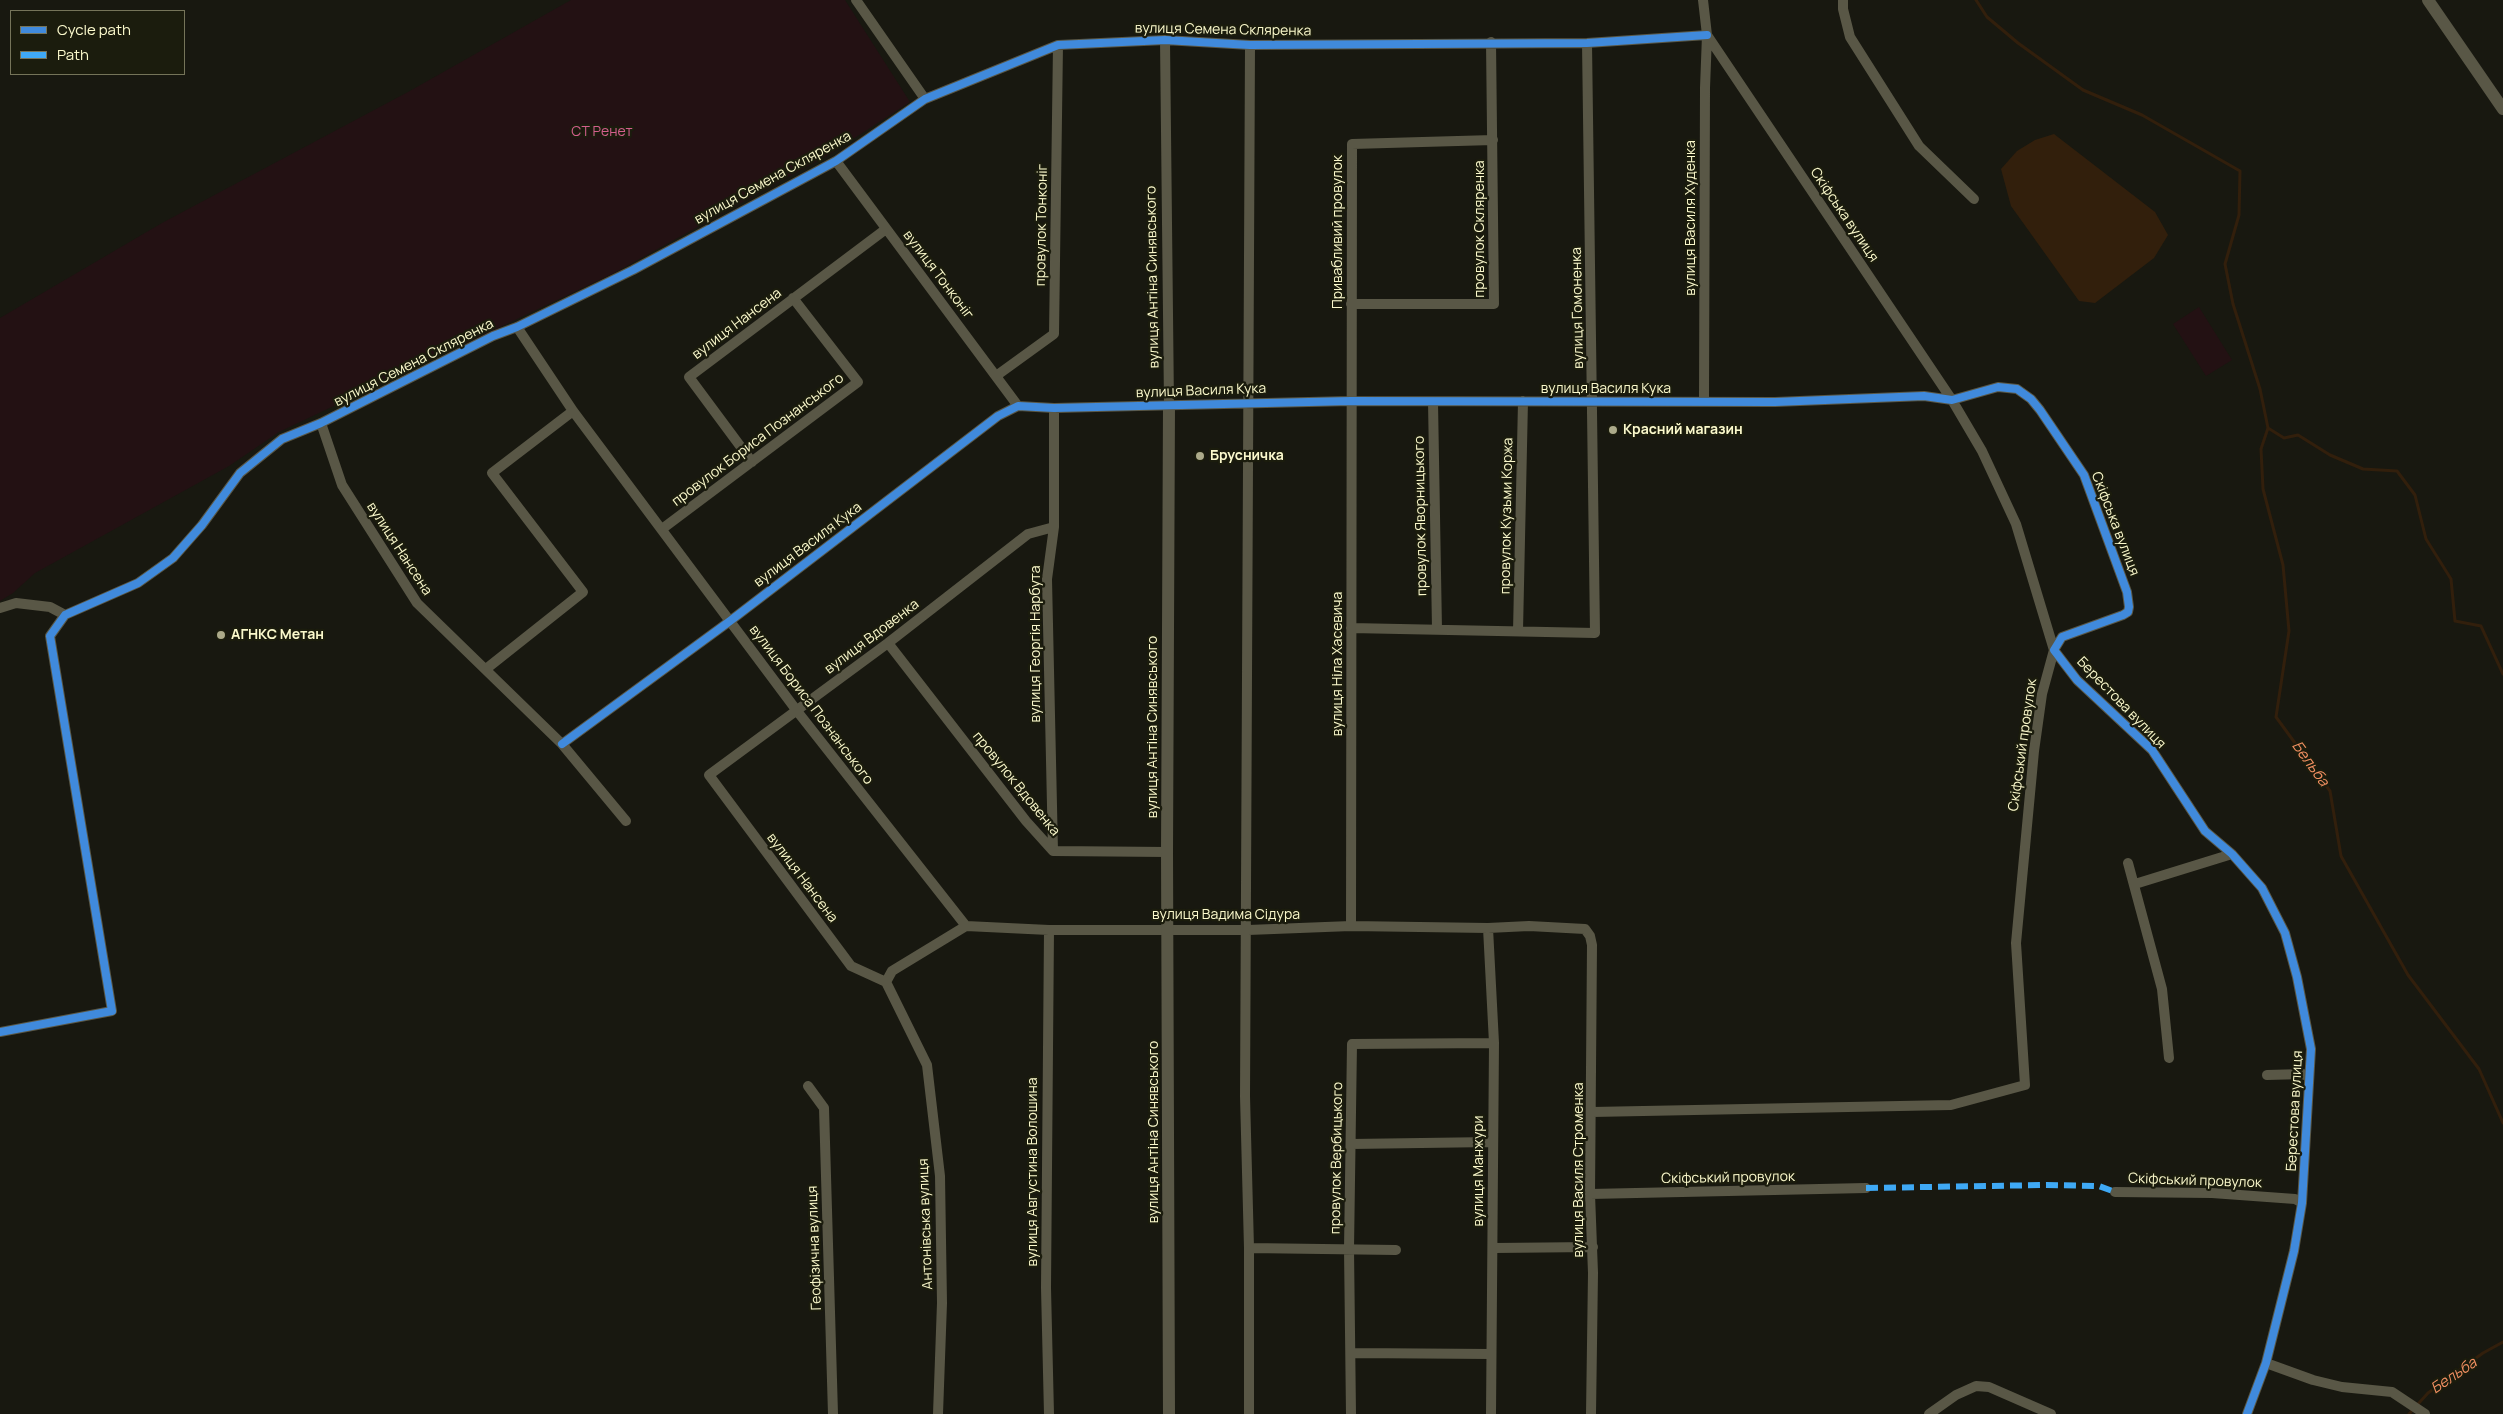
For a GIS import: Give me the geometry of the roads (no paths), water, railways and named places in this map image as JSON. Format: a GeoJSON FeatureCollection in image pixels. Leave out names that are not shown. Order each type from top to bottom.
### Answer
{"type":"FeatureCollection","features":[{"type":"Feature","properties":{"kind":"street"},"geometry":{"type":"LineString","coordinates":[[856,0],[925,99]]}},
{"type":"Feature","properties":{"kind":"street","name":"Скіфська вулиця"},"geometry":{"type":"LineString","coordinates":[[1703,0],[1707,35],[1952,400],[1998,387],[2017,389],[2040,410],[2084,475],[2127,592],[2129,607],[2123,616],[2062,637],[2054,650]]}},
{"type":"Feature","properties":{"kind":"street"},"geometry":{"type":"LineString","coordinates":[[1843,0],[1844,19],[1850,37],[1918,146],[1974,199]]}},
{"type":"Feature","properties":{"kind":"street"},"geometry":{"type":"LineString","coordinates":[[2428,0],[2503,109]]}},
{"type":"Feature","properties":{"kind":"street","name":"вулиця Семена Скляренка"},"geometry":{"type":"LineString","coordinates":[[66,614],[138,584],[173,558],[202,525],[240,473],[282,439],[322,423],[493,336],[517,327],[633,270],[836,161],[925,99],[1058,45],[1165,40],[1250,45],[1491,42],[1587,43],[1707,35]]}},
{"type":"Feature","properties":{"kind":"street","name":"вулиця Василя Худенка"},"geometry":{"type":"LineString","coordinates":[[1704,401],[1705,88],[1707,35]]}},
{"type":"Feature","properties":{"kind":"street","name":"вулиця Антіна Синявського"},"geometry":{"type":"LineString","coordinates":[[1165,40],[1170,404],[1167,852],[1169,928],[1169,1414]]}},
{"type":"Feature","properties":{"kind":"street","name":"провулок Скляренка"},"geometry":{"type":"LineString","coordinates":[[1351,304],[1494,304],[1494,140],[1491,42]]}},
{"type":"Feature","properties":{"kind":"street","name":"вулиця Гомоненка"},"geometry":{"type":"LineString","coordinates":[[1518,631],[1595,634],[1587,43]]}},
{"type":"Feature","properties":{"kind":"street","name":"провулок Тонконіг"},"geometry":{"type":"LineString","coordinates":[[996,376],[1054,334],[1058,45]]}},
{"type":"Feature","properties":{"kind":"street"},"geometry":{"type":"LineString","coordinates":[[1249,1414],[1249,1248],[1246,1096],[1250,45]]}},
{"type":"Feature","properties":{"kind":"street","name":"Привабливий провулок"},"geometry":{"type":"LineString","coordinates":[[1351,401],[1352,144],[1494,140]]}},
{"type":"Feature","properties":{"kind":"street","name":"вулиця Тонконіг"},"geometry":{"type":"LineString","coordinates":[[836,161],[1018,406]]}},
{"type":"Feature","properties":{"kind":"street","name":"вулиця Нансена"},"geometry":{"type":"LineString","coordinates":[[752,462],[689,377],[886,229]]}},
{"type":"Feature","properties":{"kind":"street","name":"провулок Бориса Познанського"},"geometry":{"type":"LineString","coordinates":[[662,529],[858,382],[793,298]]}},
{"type":"Feature","properties":{"kind":"street","name":"вулиця Бориса Познанського"},"geometry":{"type":"LineString","coordinates":[[517,327],[573,411],[796,711],[966,926]]}},
{"type":"Feature","properties":{"kind":"street","name":"вулиця Василя Кука"},"geometry":{"type":"LineString","coordinates":[[562,744],[730,621],[998,416],[1018,406],[1054,408],[1351,401],[1593,403],[1823,401],[1924,396],[1952,400]]}},
{"type":"Feature","properties":{"kind":"street"},"geometry":{"type":"LineString","coordinates":[[1952,400],[1982,451],[2016,524],[2054,650]]}},
{"type":"Feature","properties":{"kind":"street","name":"вулиця Ніла Хасевича"},"geometry":{"type":"LineString","coordinates":[[1351,401],[1351,926]]}},
{"type":"Feature","properties":{"kind":"street","name":"провулок Кузьми Коржа"},"geometry":{"type":"LineString","coordinates":[[1518,631],[1523,401]]}},
{"type":"Feature","properties":{"kind":"street","name":"провулок Яворницького"},"geometry":{"type":"LineString","coordinates":[[1433,402],[1437,629]]}},
{"type":"Feature","properties":{"kind":"street","name":"вулиця Георгія Нарбута"},"geometry":{"type":"LineString","coordinates":[[1053,851],[1047,579],[1054,527],[1054,408]]}},
{"type":"Feature","properties":{"kind":"street"},"geometry":{"type":"LineString","coordinates":[[486,669],[583,592],[492,473],[573,411]]}},
{"type":"Feature","properties":{"kind":"street","name":"вулиця Нансена"},"geometry":{"type":"LineString","coordinates":[[322,423],[342,485],[416,603],[562,744],[626,820]]}},
{"type":"Feature","properties":{"kind":"street","name":"вулиця Вдовенка"},"geometry":{"type":"LineString","coordinates":[[708,775],[888,643],[1028,534],[1054,527]]}},
{"type":"Feature","properties":{"kind":"street"},"geometry":{"type":"LineString","coordinates":[[0,608],[16,603],[50,607],[66,614],[50,636],[51,653],[112,1011],[0,1032]]}},
{"type":"Feature","properties":{"kind":"street"},"geometry":{"type":"LineString","coordinates":[[1351,628],[1518,631]]}},
{"type":"Feature","properties":{"kind":"street","name":"провулок Вдовенка"},"geometry":{"type":"LineString","coordinates":[[888,643],[1026,821],[1053,851],[1167,852]]}},
{"type":"Feature","properties":{"kind":"street","name":"Берестова вулиця"},"geometry":{"type":"LineString","coordinates":[[2054,650],[2077,680],[2152,750],[2205,831],[2232,854],[2262,888],[2285,934],[2298,978],[2311,1049],[2302,1203],[2294,1251],[2266,1363],[2247,1414]]}},
{"type":"Feature","properties":{"kind":"street","name":"Скіфський провулок"},"geometry":{"type":"LineString","coordinates":[[1592,1112],[1951,1105],[2025,1085],[2016,943],[2034,751],[2042,694],[2054,650]]}},
{"type":"Feature","properties":{"kind":"street","name":"вулиця Нансена"},"geometry":{"type":"LineString","coordinates":[[708,775],[851,966],[886,982]]}},
{"type":"Feature","properties":{"kind":"street"},"geometry":{"type":"LineString","coordinates":[[2135,884],[2232,854]]}},
{"type":"Feature","properties":{"kind":"street"},"geometry":{"type":"LineString","coordinates":[[2128,864],[2135,884],[2162,989],[2169,1058]]}},
{"type":"Feature","properties":{"kind":"street"},"geometry":{"type":"LineString","coordinates":[[886,982],[892,971],[966,926]]}},
{"type":"Feature","properties":{"kind":"street","name":"вулиця Вадима Сідура"},"geometry":{"type":"LineString","coordinates":[[966,926],[1049,930],[1169,928],[1248,930],[1351,926],[1488,928],[1529,926],[1584,929]]}},
{"type":"Feature","properties":{"kind":"street","name":"вулиця Манжури"},"geometry":{"type":"LineString","coordinates":[[1488,928],[1494,1043],[1492,1142],[1494,1248],[1491,1414]]}},
{"type":"Feature","properties":{"kind":"street","name":"вулиця Василя Строменка"},"geometry":{"type":"LineString","coordinates":[[1584,929],[1590,936],[1592,945],[1590,1194],[1593,1246],[1591,1414]]}},
{"type":"Feature","properties":{"kind":"street","name":"вулиця Августина Волошина"},"geometry":{"type":"LineString","coordinates":[[1049,930],[1046,1288],[1049,1414]]}},
{"type":"Feature","properties":{"kind":"street","name":"Антонівська вулиця"},"geometry":{"type":"LineString","coordinates":[[886,982],[927,1065],[939,1167],[942,1303],[938,1414]]}},
{"type":"Feature","properties":{"kind":"street","name":"провулок Вербицького"},"geometry":{"type":"LineString","coordinates":[[1351,1414],[1352,1354],[1349,1249],[1352,1044],[1494,1043]]}},
{"type":"Feature","properties":{"kind":"street"},"geometry":{"type":"LineString","coordinates":[[2267,1075],[2303,1074],[2309,1077]]}},
{"type":"Feature","properties":{"kind":"street","name":"Геофізична вулиця"},"geometry":{"type":"LineString","coordinates":[[808,1086],[824,1108],[833,1414]]}},
{"type":"Feature","properties":{"kind":"street"},"geometry":{"type":"LineString","coordinates":[[1351,1144],[1492,1142]]}},
{"type":"Feature","properties":{"kind":"street","name":"Скіфський провулок"},"geometry":{"type":"LineString","coordinates":[[1590,1194],[1866,1188]]}},
{"type":"Feature","properties":{"kind":"street","name":"Скіфський провулок"},"geometry":{"type":"LineString","coordinates":[[2115,1192],[2212,1193],[2295,1199],[2302,1203]]}},
{"type":"Feature","properties":{"kind":"street"},"geometry":{"type":"LineString","coordinates":[[1494,1248],[1593,1246]]}},
{"type":"Feature","properties":{"kind":"street"},"geometry":{"type":"LineString","coordinates":[[1249,1248],[1396,1250]]}},
{"type":"Feature","properties":{"kind":"street"},"geometry":{"type":"LineString","coordinates":[[1352,1354],[1491,1354]]}},
{"type":"Feature","properties":{"kind":"street"},"geometry":{"type":"LineString","coordinates":[[2266,1363],[2313,1380],[2342,1387],[2392,1392],[2424,1414]]}},
{"type":"Feature","properties":{"kind":"street"},"geometry":{"type":"LineString","coordinates":[[1929,1414],[1956,1395],[1976,1386],[1989,1387],[2051,1414]]}},
{"type":"Feature","properties":{"kind":"waterway"},"geometry":{"type":"LineString","coordinates":[[1976,0],[1987,17],[2018,43],[2083,90],[2142,115],[2240,171],[2239,215],[2225,264],[2233,304],[2260,389],[2268,428],[2284,438],[2298,435],[2330,455],[2363,469],[2397,471],[2415,495],[2426,539],[2451,579],[2455,621],[2481,626],[2503,674]]}},
{"type":"Feature","properties":{"kind":"waterway","name":"Бельба"},"geometry":{"type":"LineString","coordinates":[[2268,428],[2261,449],[2263,489],[2283,565],[2289,631],[2276,717],[2330,791],[2341,856],[2408,975],[2479,1069],[2503,1123]]}},
{"type":"Feature","properties":{"kind":"waterway","name":"Бельба"},"geometry":{"type":"LineString","coordinates":[[2409,1414],[2428,1393],[2483,1353],[2503,1342]]}},
{"type":"Feature","properties":{"kind":"place","name":"Красний магазин"},"geometry":{"type":"Point","coordinates":[1613,430]}},
{"type":"Feature","properties":{"kind":"place","name":"Брусничка"},"geometry":{"type":"Point","coordinates":[1200,456]}},
{"type":"Feature","properties":{"kind":"place","name":"АГНКС Метан"},"geometry":{"type":"Point","coordinates":[221,635]}},
{"type":"Feature","properties":{"kind":"park label","name":"СТ Ренет"},"geometry":{"type":"Point","coordinates":[602,132]}}]}
